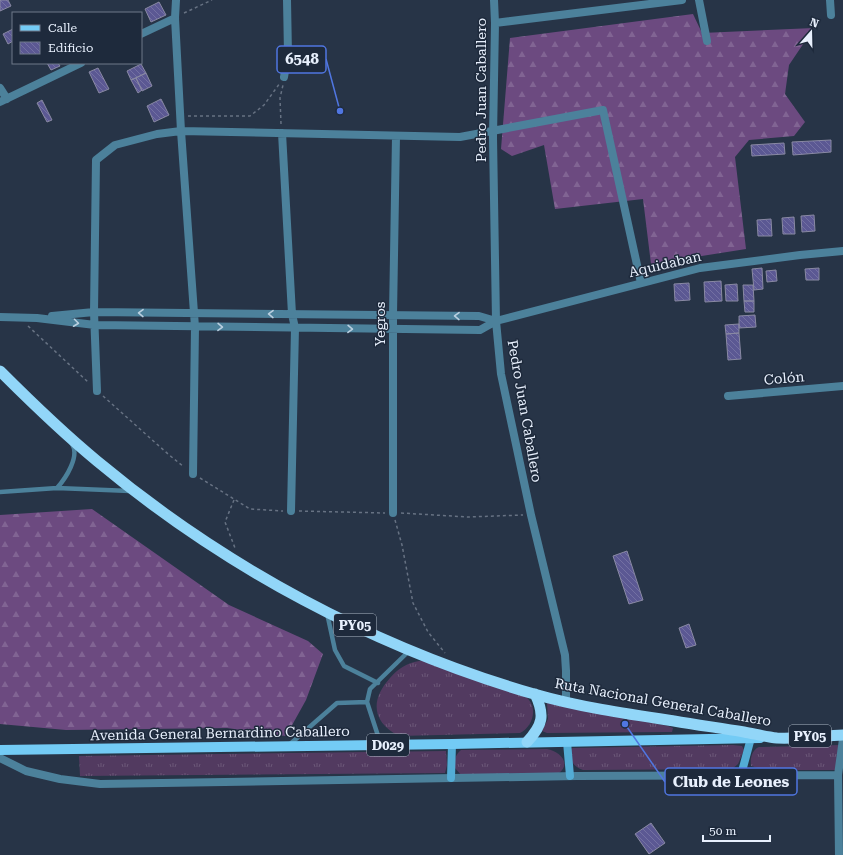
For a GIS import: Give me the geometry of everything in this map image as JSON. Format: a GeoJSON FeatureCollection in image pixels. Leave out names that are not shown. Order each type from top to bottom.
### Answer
{"type":"FeatureCollection","features":[{"type":"Feature","properties":{"kind":"highway","name":"Ruta Nacional General Caballero"},"geometry":{"type":"LineString","coordinates":[[0,371],[67,435],[135,491],[188,530],[241,564],[326,612],[410,650],[452,667],[535,694],[628,714],[777,738],[843,735]]}},
{"type":"Feature","properties":{"kind":"highway"},"geometry":{"type":"LineString","coordinates":[[527,742],[536,732],[541,720],[541,707],[535,694]]}},
{"type":"Feature","properties":{"kind":"main road"},"geometry":{"type":"LineString","coordinates":[[741,775],[751,738]]}},
{"type":"Feature","properties":{"kind":"main road","name":"Avenida General Bernardino Caballero"},"geometry":{"type":"LineString","coordinates":[[0,750],[777,738]]}},
{"type":"Feature","properties":{"kind":"main road"},"geometry":{"type":"LineString","coordinates":[[567,742],[570,776]]}},
{"type":"Feature","properties":{"kind":"main road"},"geometry":{"type":"LineString","coordinates":[[451,778],[452,744]]}},
{"type":"Feature","properties":{"kind":"street"},"geometry":{"type":"LineString","coordinates":[[176,0],[175,18],[180,131],[195,327],[193,474]]}},
{"type":"Feature","properties":{"kind":"street"},"geometry":{"type":"LineString","coordinates":[[284,77],[288,54],[287,0]]}},
{"type":"Feature","properties":{"kind":"street","name":"Pedro Juan Caballero"},"geometry":{"type":"LineString","coordinates":[[494,0],[493,131],[496,321],[501,374],[531,515],[565,655],[566,701]]}},
{"type":"Feature","properties":{"kind":"street"},"geometry":{"type":"LineString","coordinates":[[495,23],[682,0]]}},
{"type":"Feature","properties":{"kind":"street"},"geometry":{"type":"LineString","coordinates":[[699,0],[707,41]]}},
{"type":"Feature","properties":{"kind":"street"},"geometry":{"type":"LineString","coordinates":[[830,0],[832,15]]}},
{"type":"Feature","properties":{"kind":"street"},"geometry":{"type":"LineString","coordinates":[[142,34],[175,18]]}},
{"type":"Feature","properties":{"kind":"street"},"geometry":{"type":"LineString","coordinates":[[0,88],[3,100],[79,64]]}},
{"type":"Feature","properties":{"kind":"street"},"geometry":{"type":"LineString","coordinates":[[97,391],[94,312],[96,160],[116,145],[157,134],[180,131],[460,137],[603,110],[641,283]]}},
{"type":"Feature","properties":{"kind":"street"},"geometry":{"type":"LineString","coordinates":[[282,133],[292,314],[295,328],[290,511]]}},
{"type":"Feature","properties":{"kind":"street","name":"Yegros"},"geometry":{"type":"LineString","coordinates":[[393,513],[393,315],[396,136]]}},
{"type":"Feature","properties":{"kind":"street","name":"Aquidaban"},"geometry":{"type":"LineString","coordinates":[[37,318],[95,325],[480,330],[496,321],[700,268],[843,251]]}},
{"type":"Feature","properties":{"kind":"street"},"geometry":{"type":"LineString","coordinates":[[0,317],[37,318],[94,312],[479,316],[496,321]]}},
{"type":"Feature","properties":{"kind":"street","name":"Colón"},"geometry":{"type":"LineString","coordinates":[[728,396],[843,386]]}},
{"type":"Feature","properties":{"kind":"street"},"geometry":{"type":"LineString","coordinates":[[839,855],[838,775],[843,739]]}},
{"type":"Feature","properties":{"kind":"street"},"geometry":{"type":"LineString","coordinates":[[0,758],[26,771],[60,779],[100,784],[570,776],[838,775]]}},
{"type":"Feature","properties":{"kind":"lane"},"geometry":{"type":"LineString","coordinates":[[57,488],[67,477],[72,465],[74,447],[67,435]]}},
{"type":"Feature","properties":{"kind":"lane"},"geometry":{"type":"LineString","coordinates":[[0,492],[57,488],[135,491]]}},
{"type":"Feature","properties":{"kind":"lane"},"geometry":{"type":"LineString","coordinates":[[326,612],[335,650],[344,666],[378,682]]}},
{"type":"Feature","properties":{"kind":"lane"},"geometry":{"type":"LineString","coordinates":[[381,745],[367,702],[370,690],[410,650]]}},
{"type":"Feature","properties":{"kind":"lane"},"geometry":{"type":"LineString","coordinates":[[288,746],[337,703],[367,702]]}},
{"type":"Feature","properties":{"kind":"path"},"geometry":{"type":"LineString","coordinates":[[175,18],[212,0]]}},
{"type":"Feature","properties":{"kind":"path"},"geometry":{"type":"LineString","coordinates":[[180,115],[250,116],[264,105],[284,77]]}},
{"type":"Feature","properties":{"kind":"path"},"geometry":{"type":"LineString","coordinates":[[282,133],[280,98],[284,77]]}},
{"type":"Feature","properties":{"kind":"path"},"geometry":{"type":"LineString","coordinates":[[18,317],[97,391],[168,454],[193,474],[250,509],[393,513],[468,517],[531,515]]}},
{"type":"Feature","properties":{"kind":"path"},"geometry":{"type":"LineString","coordinates":[[234,500],[225,522],[241,564]]}},
{"type":"Feature","properties":{"kind":"path"},"geometry":{"type":"LineString","coordinates":[[393,513],[402,546],[413,602],[428,632],[448,656]]}},
{"type":"Feature","properties":{"kind":"green space"},"geometry":{"type":"Polygon","coordinates":[[[693,14],[702,33],[814,28],[789,65],[785,94],[805,122],[794,136],[749,140],[735,157],[746,249],[651,264],[643,199],[555,209],[544,145],[512,156],[501,149],[510,38],[693,14]]]}},
{"type":"Feature","properties":{"kind":"green space"},"geometry":{"type":"Polygon","coordinates":[[[92,509],[229,605],[308,641],[323,654],[306,700],[286,736],[227,728],[66,730],[0,724],[0,515],[92,509]]]}},
{"type":"Feature","properties":{"kind":"green space"},"geometry":{"type":"Polygon","coordinates":[[[419,661],[428,661],[521,694],[532,704],[533,714],[530,723],[524,731],[520,733],[399,736],[383,724],[379,717],[377,702],[379,694],[399,669],[419,661]]]}},
{"type":"Feature","properties":{"kind":"green space"},"geometry":{"type":"Polygon","coordinates":[[[547,702],[673,728],[672,732],[547,733],[542,731],[548,719],[547,702]]]}},
{"type":"Feature","properties":{"kind":"green space"},"geometry":{"type":"Polygon","coordinates":[[[842,745],[835,770],[765,770],[751,766],[752,755],[759,747],[842,745]]]}},
{"type":"Feature","properties":{"kind":"green space"},"geometry":{"type":"Polygon","coordinates":[[[742,746],[744,750],[738,764],[732,769],[583,770],[576,767],[572,762],[570,753],[570,749],[573,748],[742,746]]]}},
{"type":"Feature","properties":{"kind":"green space"},"geometry":{"type":"Polygon","coordinates":[[[547,749],[556,752],[564,762],[563,769],[559,773],[462,776],[455,768],[455,758],[461,750],[547,749]]]}},
{"type":"Feature","properties":{"kind":"green space"},"geometry":{"type":"Polygon","coordinates":[[[446,751],[447,765],[445,773],[80,776],[79,756],[446,751]]]}},
{"type":"Feature","properties":{"kind":"building"},"geometry":{"type":"Polygon","coordinates":[[[0,0],[8,0],[11,6],[0,11],[0,0]]]}},
{"type":"Feature","properties":{"kind":"building"},"geometry":{"type":"Polygon","coordinates":[[[159,2],[166,15],[151,22],[145,9],[159,2]]]}},
{"type":"Feature","properties":{"kind":"building"},"geometry":{"type":"Polygon","coordinates":[[[12,30],[12,42],[8,44],[3,34],[12,30]]]}},
{"type":"Feature","properties":{"kind":"building"},"geometry":{"type":"Polygon","coordinates":[[[48,64],[59,64],[60,66],[51,70],[48,64]]]}},
{"type":"Feature","properties":{"kind":"building"},"geometry":{"type":"Polygon","coordinates":[[[141,64],[146,73],[131,80],[127,71],[141,64]]]}},
{"type":"Feature","properties":{"kind":"building"},"geometry":{"type":"Polygon","coordinates":[[[98,68],[109,89],[99,93],[89,72],[98,68]]]}},
{"type":"Feature","properties":{"kind":"building"},"geometry":{"type":"Polygon","coordinates":[[[146,73],[152,86],[142,91],[136,78],[146,73]]]}},
{"type":"Feature","properties":{"kind":"building"},"geometry":{"type":"Polygon","coordinates":[[[136,78],[142,90],[138,93],[131,80],[136,78]]]}},
{"type":"Feature","properties":{"kind":"building"},"geometry":{"type":"Polygon","coordinates":[[[161,99],[169,115],[154,122],[147,106],[161,99]]]}},
{"type":"Feature","properties":{"kind":"building"},"geometry":{"type":"Polygon","coordinates":[[[42,100],[52,120],[47,122],[37,103],[42,100]]]}},
{"type":"Feature","properties":{"kind":"building"},"geometry":{"type":"Polygon","coordinates":[[[831,140],[831,152],[793,155],[792,142],[831,140]]]}},
{"type":"Feature","properties":{"kind":"building"},"geometry":{"type":"Polygon","coordinates":[[[784,143],[785,154],[752,156],[751,145],[784,143]]]}},
{"type":"Feature","properties":{"kind":"building"},"geometry":{"type":"Polygon","coordinates":[[[814,215],[815,231],[802,232],[801,216],[814,215]]]}},
{"type":"Feature","properties":{"kind":"building"},"geometry":{"type":"Polygon","coordinates":[[[794,217],[795,234],[783,234],[782,218],[794,217]]]}},
{"type":"Feature","properties":{"kind":"building"},"geometry":{"type":"Polygon","coordinates":[[[771,219],[772,236],[758,236],[757,220],[771,219]]]}},
{"type":"Feature","properties":{"kind":"building"},"geometry":{"type":"Polygon","coordinates":[[[762,268],[763,289],[754,290],[752,269],[762,268]]]}},
{"type":"Feature","properties":{"kind":"building"},"geometry":{"type":"Polygon","coordinates":[[[819,268],[819,280],[806,280],[805,269],[819,268]]]}},
{"type":"Feature","properties":{"kind":"building"},"geometry":{"type":"Polygon","coordinates":[[[776,270],[777,281],[767,282],[766,271],[776,270]]]}},
{"type":"Feature","properties":{"kind":"building"},"geometry":{"type":"Polygon","coordinates":[[[721,281],[722,301],[705,302],[704,282],[721,281]]]}},
{"type":"Feature","properties":{"kind":"building"},"geometry":{"type":"Polygon","coordinates":[[[689,283],[690,300],[675,301],[674,284],[689,283]]]}},
{"type":"Feature","properties":{"kind":"building"},"geometry":{"type":"Polygon","coordinates":[[[737,284],[738,301],[726,301],[725,285],[737,284]]]}},
{"type":"Feature","properties":{"kind":"building"},"geometry":{"type":"Polygon","coordinates":[[[743,285],[753,285],[754,301],[744,301],[743,285]]]}},
{"type":"Feature","properties":{"kind":"building"},"geometry":{"type":"Polygon","coordinates":[[[744,301],[754,301],[754,312],[745,312],[744,301]]]}},
{"type":"Feature","properties":{"kind":"building"},"geometry":{"type":"Polygon","coordinates":[[[755,315],[756,327],[739,328],[739,316],[755,315]]]}},
{"type":"Feature","properties":{"kind":"building"},"geometry":{"type":"Polygon","coordinates":[[[739,324],[739,333],[726,334],[725,325],[739,324]]]}},
{"type":"Feature","properties":{"kind":"building"},"geometry":{"type":"Polygon","coordinates":[[[739,333],[741,359],[728,360],[726,334],[739,333]]]}},
{"type":"Feature","properties":{"kind":"building"},"geometry":{"type":"Polygon","coordinates":[[[627,551],[643,600],[629,604],[613,556],[627,551]]]}},
{"type":"Feature","properties":{"kind":"building"},"geometry":{"type":"Polygon","coordinates":[[[689,624],[696,645],[686,648],[679,628],[689,624]]]}},
{"type":"Feature","properties":{"kind":"building"},"geometry":{"type":"Polygon","coordinates":[[[651,823],[665,843],[649,854],[635,834],[651,823]]]}},
{"type":"Feature","properties":{"kind":"place","name":"6548"},"geometry":{"type":"Point","coordinates":[340,111]}},
{"type":"Feature","properties":{"kind":"place","name":"Club de Leones"},"geometry":{"type":"Point","coordinates":[625,724]}}]}
